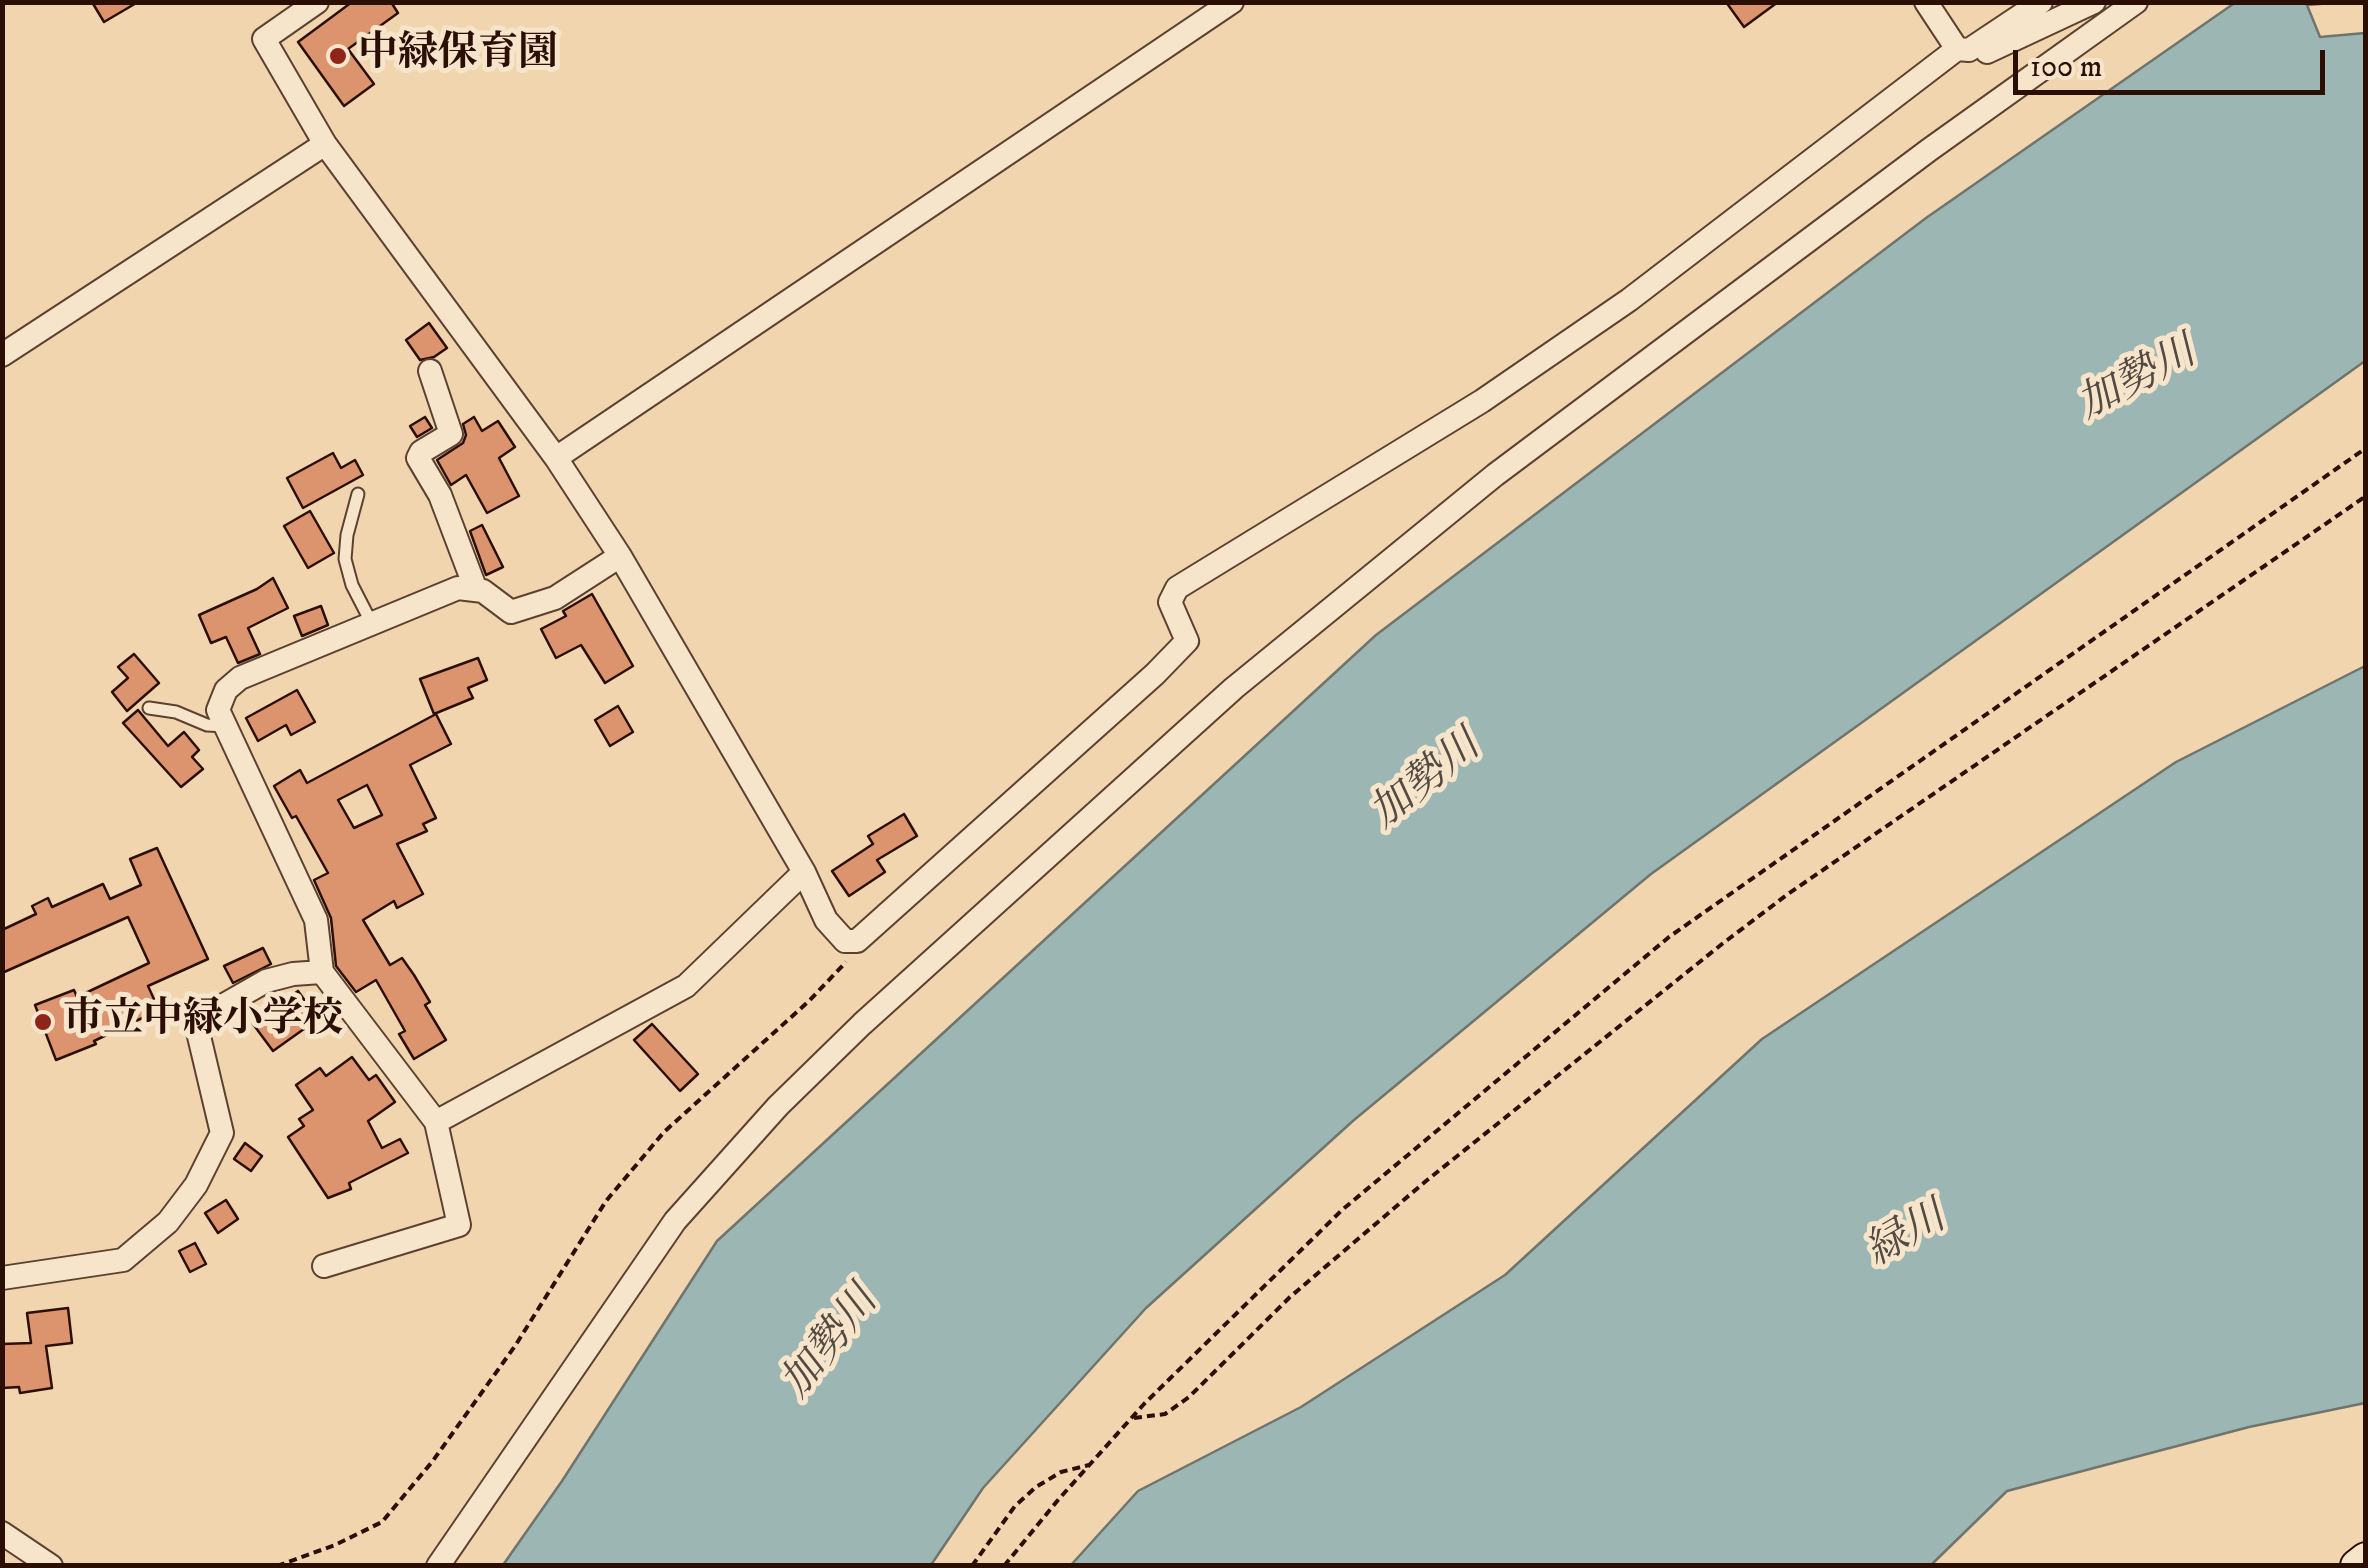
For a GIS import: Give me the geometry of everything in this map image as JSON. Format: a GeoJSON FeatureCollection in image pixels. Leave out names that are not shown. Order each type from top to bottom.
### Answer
{"type":"FeatureCollection","features":[{"type":"Feature","properties":{"kind":"main road"},"geometry":{"type":"LineString","coordinates":[[2357,1566],[2366,1559]]}},
{"type":"Feature","properties":{"kind":"street"},"geometry":{"type":"LineString","coordinates":[[317,2],[264,39],[325,144],[556,458],[620,556],[804,872],[826,920],[845,941],[858,941],[1140,688],[1187,641],[1170,602],[1177,588],[1482,401],[1613,312],[1963,50],[2041,2]]}},
{"type":"Feature","properties":{"kind":"street"},"geometry":{"type":"LineString","coordinates":[[556,458],[1232,2]]}},
{"type":"Feature","properties":{"kind":"street"},"geometry":{"type":"LineString","coordinates":[[1926,2],[1963,50],[1984,53],[2094,2]]}},
{"type":"Feature","properties":{"kind":"street"},"geometry":{"type":"LineString","coordinates":[[438,1566],[675,1221],[778,1106],[862,1024],[1234,688],[1495,475],[1929,150],[2136,2]]}},
{"type":"Feature","properties":{"kind":"street"},"geometry":{"type":"LineString","coordinates":[[2,355],[325,144]]}},
{"type":"Feature","properties":{"kind":"street"},"geometry":{"type":"LineString","coordinates":[[430,371],[451,434],[421,452],[418,458],[440,495],[476,590]]}},
{"type":"Feature","properties":{"kind":"street"},"geometry":{"type":"LineString","coordinates":[[324,1266],[459,1225],[436,1122],[322,972],[316,920],[218,710],[226,690],[240,678],[458,588],[483,591],[511,612],[556,598],[620,556]]}},
{"type":"Feature","properties":{"kind":"street"},"geometry":{"type":"LineString","coordinates":[[436,1122],[686,986],[804,872]]}},
{"type":"Feature","properties":{"kind":"street"},"geometry":{"type":"LineString","coordinates":[[2,1278],[123,1260],[168,1222],[196,1185],[222,1132],[198,1032],[217,1009],[266,981],[322,972]]}},
{"type":"Feature","properties":{"kind":"street"},"geometry":{"type":"LineString","coordinates":[[2,1533],[51,1566]]}},
{"type":"Feature","properties":{"kind":"lane"},"geometry":{"type":"LineString","coordinates":[[358,494],[346,535],[345,559],[352,584],[371,622]]}},
{"type":"Feature","properties":{"kind":"lane"},"geometry":{"type":"LineString","coordinates":[[149,708],[176,712],[207,725],[225,726]]}},
{"type":"Feature","properties":{"kind":"path"},"geometry":{"type":"LineString","coordinates":[[1004,1566],[1131,1419],[1342,1210],[1668,937],[2366,448]]}},
{"type":"Feature","properties":{"kind":"path"},"geometry":{"type":"LineString","coordinates":[[1131,1419],[1165,1414],[1189,1396],[1290,1298],[1426,1180],[1735,934],[2366,496]]}},
{"type":"Feature","properties":{"kind":"path"},"geometry":{"type":"LineString","coordinates":[[277,1566],[336,1546],[382,1522],[432,1462],[515,1346],[606,1202],[664,1132],[810,1001],[855,953],[858,941]]}},
{"type":"Feature","properties":{"kind":"path"},"geometry":{"type":"LineString","coordinates":[[972,1566],[1026,1496],[1061,1472],[1089,1465]]}},
{"type":"Feature","properties":{"kind":"water","name":"加勢川"},"geometry":{"type":"Polygon","coordinates":[[[2236,2],[2332,3],[2307,5],[2320,37],[2365,33],[2365,361],[1651,874],[1354,1120],[1146,1308],[983,1488],[931,1565],[503,1565],[717,1241],[1376,635],[1926,218],[2236,2]]]}},
{"type":"Feature","properties":{"kind":"water","name":"緑川"},"geometry":{"type":"Polygon","coordinates":[[[2365,666],[2365,1403],[2249,1427],[2007,1491],[1931,1565],[1071,1565],[1138,1491],[1301,1407],[1505,1275],[1762,1039],[2176,762],[2365,666]]]}},
{"type":"Feature","properties":{"kind":"building"},"geometry":{"type":"Polygon","coordinates":[[[92,2],[138,2],[104,22],[92,2]]]}},
{"type":"Feature","properties":{"kind":"building"},"geometry":{"type":"Polygon","coordinates":[[[352,2],[391,2],[398,13],[348,49],[374,84],[344,106],[298,42],[352,2]]]}},
{"type":"Feature","properties":{"kind":"building"},"geometry":{"type":"Polygon","coordinates":[[[1726,2],[1778,2],[1744,27],[1726,2]]]}},
{"type":"Feature","properties":{"kind":"building"},"geometry":{"type":"Polygon","coordinates":[[[429,323],[447,348],[420,360],[406,340],[429,323]]]}},
{"type":"Feature","properties":{"kind":"building"},"geometry":{"type":"Polygon","coordinates":[[[425,417],[432,428],[417,437],[410,426],[425,417]]]}},
{"type":"Feature","properties":{"kind":"building"},"geometry":{"type":"Polygon","coordinates":[[[474,417],[482,431],[498,421],[515,447],[499,458],[519,496],[487,513],[466,475],[451,485],[437,460],[463,443],[463,424],[474,417]]]}},
{"type":"Feature","properties":{"kind":"building"},"geometry":{"type":"Polygon","coordinates":[[[333,453],[341,468],[355,460],[363,475],[303,508],[287,478],[333,453]]]}},
{"type":"Feature","properties":{"kind":"building"},"geometry":{"type":"Polygon","coordinates":[[[310,511],[334,553],[308,568],[284,526],[310,511]]]}},
{"type":"Feature","properties":{"kind":"building"},"geometry":{"type":"Polygon","coordinates":[[[482,525],[503,567],[486,575],[470,531],[482,525]]]}},
{"type":"Feature","properties":{"kind":"building"},"geometry":{"type":"Polygon","coordinates":[[[273,578],[288,608],[248,628],[260,654],[238,663],[226,637],[211,643],[199,615],[273,578]]]}},
{"type":"Feature","properties":{"kind":"building"},"geometry":{"type":"Polygon","coordinates":[[[592,594],[633,666],[605,683],[581,645],[556,658],[541,629],[566,616],[563,611],[592,594]]]}},
{"type":"Feature","properties":{"kind":"building"},"geometry":{"type":"Polygon","coordinates":[[[321,606],[328,625],[302,636],[294,616],[321,606]]]}},
{"type":"Feature","properties":{"kind":"building"},"geometry":{"type":"Polygon","coordinates":[[[134,654],[159,683],[127,711],[112,692],[128,678],[118,667],[134,654]]]}},
{"type":"Feature","properties":{"kind":"building"},"geometry":{"type":"Polygon","coordinates":[[[478,658],[487,680],[468,688],[473,698],[434,714],[420,679],[478,658]]]}},
{"type":"Feature","properties":{"kind":"building"},"geometry":{"type":"Polygon","coordinates":[[[297,690],[315,722],[291,735],[286,725],[258,741],[246,718],[297,690]]]}},
{"type":"Feature","properties":{"kind":"building"},"geometry":{"type":"Polygon","coordinates":[[[618,706],[633,732],[610,746],[595,720],[618,706]]]}},
{"type":"Feature","properties":{"kind":"building"},"geometry":{"type":"Polygon","coordinates":[[[138,710],[168,746],[184,732],[199,750],[192,757],[203,769],[181,787],[123,723],[138,710]]]}},
{"type":"Feature","properties":{"kind":"building"},"geometry":{"type":"Polygon","coordinates":[[[436,714],[451,744],[410,765],[436,818],[423,824],[427,831],[397,844],[423,894],[397,908],[394,901],[363,920],[390,965],[402,958],[414,975],[430,1002],[425,1005],[446,1040],[414,1059],[399,1034],[405,1031],[376,980],[356,992],[336,966],[331,918],[314,880],[328,873],[274,786],[300,770],[307,783],[436,714]],[[367,785],[338,800],[354,828],[382,815],[367,785]]]}},
{"type":"Feature","properties":{"kind":"building"},"geometry":{"type":"Polygon","coordinates":[[[904,814],[917,836],[877,860],[885,872],[849,896],[832,871],[873,844],[868,836],[904,814]]]}},
{"type":"Feature","properties":{"kind":"building"},"geometry":{"type":"Polygon","coordinates":[[[157,848],[208,959],[148,986],[159,1010],[94,1041],[96,1044],[56,1060],[35,1005],[74,990],[77,997],[149,963],[128,917],[2,973],[2,930],[36,914],[32,906],[48,898],[52,907],[103,884],[110,899],[141,885],[130,859],[157,848]]]}},
{"type":"Feature","properties":{"kind":"building"},"geometry":{"type":"Polygon","coordinates":[[[263,948],[271,964],[233,983],[224,966],[263,948]]]}},
{"type":"Feature","properties":{"kind":"building"},"geometry":{"type":"Polygon","coordinates":[[[298,991],[318,1019],[273,1051],[253,1024],[298,991]]]}},
{"type":"Feature","properties":{"kind":"building"},"geometry":{"type":"Polygon","coordinates":[[[652,1024],[698,1074],[680,1091],[634,1040],[652,1024]]]}},
{"type":"Feature","properties":{"kind":"building"},"geometry":{"type":"Polygon","coordinates":[[[352,1057],[369,1080],[376,1075],[395,1102],[368,1121],[382,1148],[400,1139],[408,1153],[349,1183],[351,1189],[328,1198],[288,1137],[304,1126],[299,1119],[313,1110],[296,1085],[320,1068],[326,1076],[352,1057]]]}},
{"type":"Feature","properties":{"kind":"building"},"geometry":{"type":"Polygon","coordinates":[[[245,1143],[262,1156],[251,1171],[234,1159],[245,1143]]]}},
{"type":"Feature","properties":{"kind":"building"},"geometry":{"type":"Polygon","coordinates":[[[226,1200],[238,1219],[218,1233],[205,1213],[226,1200]]]}},
{"type":"Feature","properties":{"kind":"building"},"geometry":{"type":"Polygon","coordinates":[[[195,1243],[206,1264],[190,1272],[179,1251],[195,1243]]]}},
{"type":"Feature","properties":{"kind":"building"},"geometry":{"type":"Polygon","coordinates":[[[68,1308],[72,1343],[46,1346],[52,1388],[20,1393],[19,1387],[2,1388],[2,1344],[31,1343],[27,1313],[68,1308]]]}},
{"type":"Feature","properties":{"kind":"place","name":"中緑保育園"},"geometry":{"type":"Point","coordinates":[338,56]}},
{"type":"Feature","properties":{"kind":"place","name":"市立中緑小学校"},"geometry":{"type":"Point","coordinates":[43,1022]}}]}
